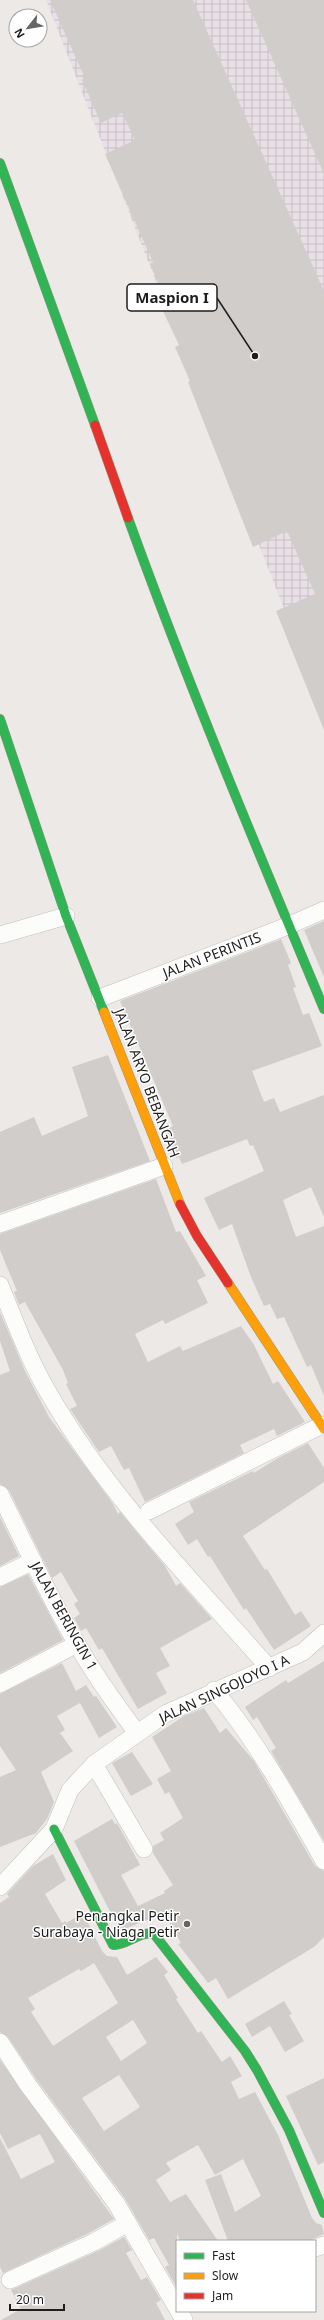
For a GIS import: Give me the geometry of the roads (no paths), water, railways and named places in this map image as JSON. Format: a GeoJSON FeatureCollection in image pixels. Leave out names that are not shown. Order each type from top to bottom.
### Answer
{"type":"FeatureCollection","features":[{"type":"Feature","properties":{"kind":"street"},"geometry":{"type":"LineString","coordinates":[[0,163],[150,578],[268,875],[324,1009]]}},
{"type":"Feature","properties":{"kind":"street","name":"JALAN ARYO BEBANGAH"},"geometry":{"type":"LineString","coordinates":[[0,719],[66,916],[100,998],[164,1166],[183,1211],[196,1236],[323,1427]]}},
{"type":"Feature","properties":{"kind":"street","name":"JALAN PERINTIS"},"geometry":{"type":"LineString","coordinates":[[100,998],[290,926],[324,910]]}},
{"type":"Feature","properties":{"kind":"street"},"geometry":{"type":"LineString","coordinates":[[0,935],[66,916]]}},
{"type":"Feature","properties":{"kind":"street"},"geometry":{"type":"LineString","coordinates":[[0,1224],[164,1166]]}},
{"type":"Feature","properties":{"kind":"street"},"geometry":{"type":"LineString","coordinates":[[0,1285],[36,1370],[92,1460],[136,1518],[269,1668]]}},
{"type":"Feature","properties":{"kind":"street"},"geometry":{"type":"LineString","coordinates":[[149,1511],[323,1427]]}},
{"type":"Feature","properties":{"kind":"street","name":"JALAN BERINGIN 1"},"geometry":{"type":"LineString","coordinates":[[0,1494],[33,1561],[77,1644],[96,1676],[137,1733]]}},
{"type":"Feature","properties":{"kind":"street"},"geometry":{"type":"LineString","coordinates":[[0,1577],[33,1561]]}},
{"type":"Feature","properties":{"kind":"street","name":"JALAN SINGOJOYO I A"},"geometry":{"type":"LineString","coordinates":[[0,1887],[54,1829],[70,1790],[94,1764],[165,1714],[214,1690],[269,1668],[303,1652],[324,1633]]}},
{"type":"Feature","properties":{"kind":"street"},"geometry":{"type":"LineString","coordinates":[[0,1684],[77,1644]]}},
{"type":"Feature","properties":{"kind":"street"},"geometry":{"type":"LineString","coordinates":[[214,1690],[237,1719],[324,1861]]}},
{"type":"Feature","properties":{"kind":"street"},"geometry":{"type":"LineString","coordinates":[[94,1764],[144,1849]]}},
{"type":"Feature","properties":{"kind":"street"},"geometry":{"type":"LineString","coordinates":[[54,1829],[113,1945],[120,1944],[147,1933],[154,1934],[245,2051],[256,2068],[285,2123],[324,2213]]}},
{"type":"Feature","properties":{"kind":"street"},"geometry":{"type":"LineString","coordinates":[[0,2042],[28,2085],[116,2204],[176,2305]]}},
{"type":"Feature","properties":{"kind":"street"},"geometry":{"type":"LineString","coordinates":[[10,2280],[94,2242],[128,2223]]}},
{"type":"Feature","properties":{"kind":"place","name":"Maspion I"},"geometry":{"type":"Point","coordinates":[255,356]}},
{"type":"Feature","properties":{"kind":"place","name":"Penangkal Petir Surabaya - Niaga Petir"},"geometry":{"type":"Point","coordinates":[187,1924]}}]}
